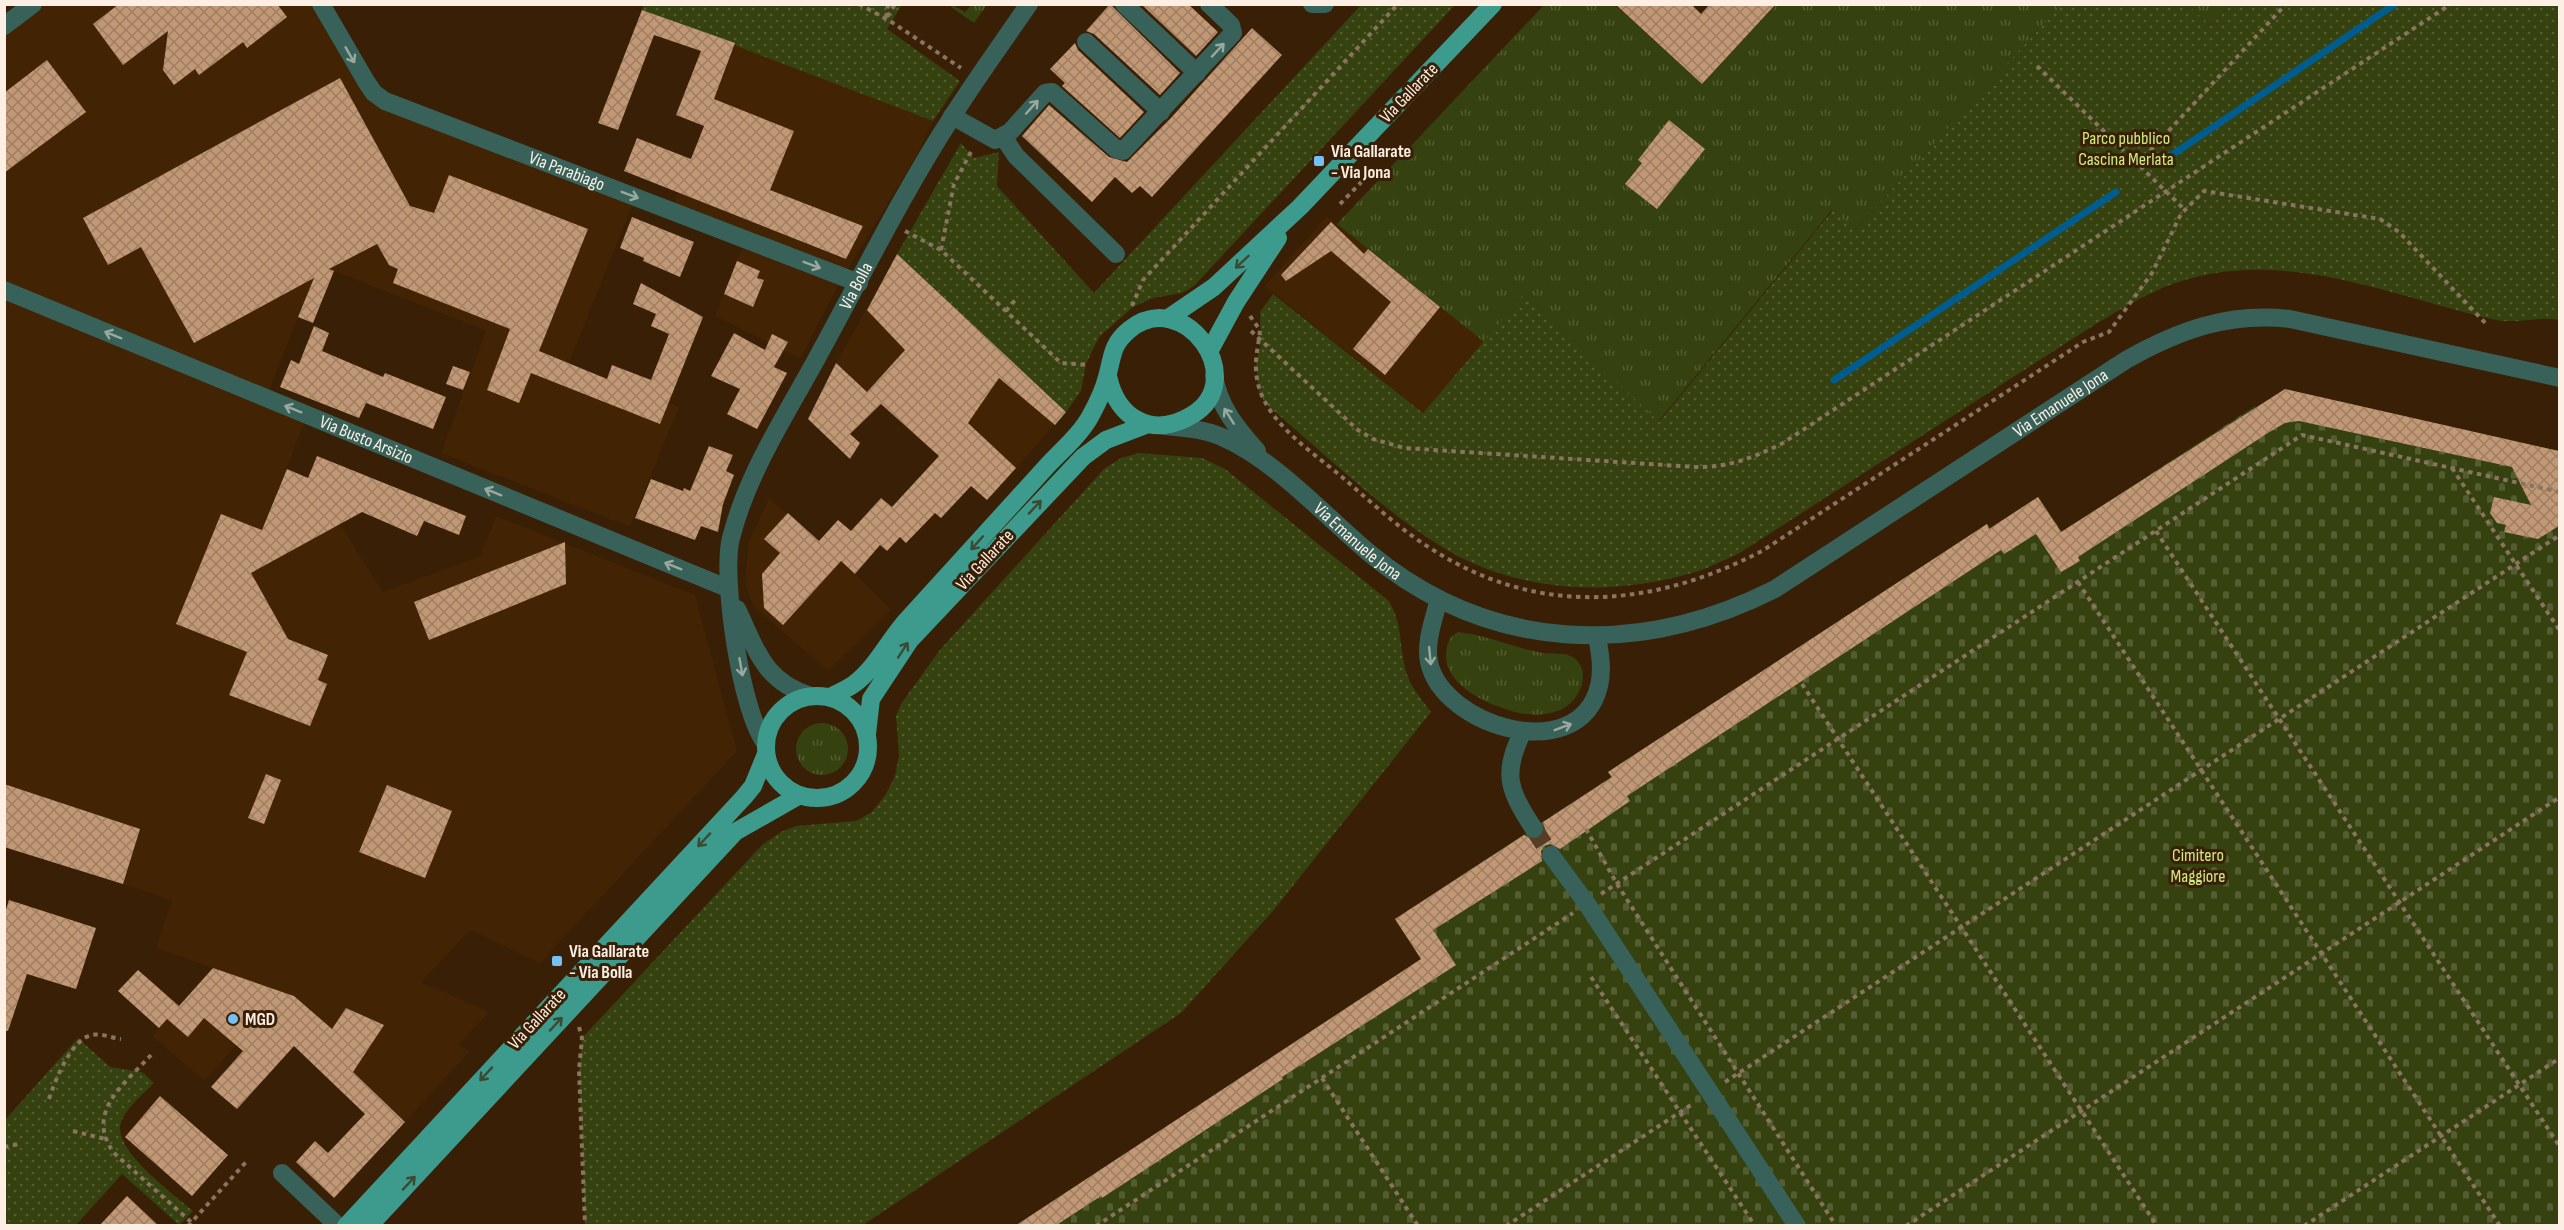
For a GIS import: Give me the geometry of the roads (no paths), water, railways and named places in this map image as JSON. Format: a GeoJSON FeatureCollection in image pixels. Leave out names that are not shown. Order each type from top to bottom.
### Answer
{"type":"FeatureCollection","features":[{"type":"Feature","properties":{"kind":"main road","name":"Via Gallarate"},"geometry":{"type":"LineString","coordinates":[[830,697],[856,683],[904,624],[1087,422],[1108,376],[1110,357],[1118,341],[1131,328],[1148,320],[1167,319],[1214,287],[1299,207],[1493,4]]}},
{"type":"Feature","properties":{"kind":"main road","name":"Via Gallarate"},"geometry":{"type":"LineString","coordinates":[[369,1226],[735,832],[801,795],[827,797],[851,784],[866,761],[871,699],[910,640],[1083,457],[1106,440],[1156,425],[1181,422],[1196,413],[1207,401],[1214,376],[1210,350],[1236,302],[1299,207]]}},
{"type":"Feature","properties":{"kind":"main road"},"geometry":{"type":"LineString","coordinates":[[1167,319],[1184,324],[1199,335],[1210,350]]}},
{"type":"Feature","properties":{"kind":"main road"},"geometry":{"type":"LineString","coordinates":[[1108,376],[1111,392],[1120,407],[1133,418],[1156,425]]}},
{"type":"Feature","properties":{"kind":"main road","name":"Via Gallarate"},"geometry":{"type":"LineString","coordinates":[[346,1226],[744,797],[753,786],[766,749],[769,727],[779,713],[792,702],[811,696],[830,697],[853,710],[867,734]]}},
{"type":"Feature","properties":{"kind":"main road"},"geometry":{"type":"LineString","coordinates":[[766,749],[777,779],[788,789],[801,795]]}},
{"type":"Feature","properties":{"kind":"street"},"geometry":{"type":"LineString","coordinates":[[4,26],[33,4]]}},
{"type":"Feature","properties":{"kind":"street","name":"Via Parabiago"},"geometry":{"type":"LineString","coordinates":[[321,4],[367,83],[385,101],[859,283]]}},
{"type":"Feature","properties":{"kind":"street","name":"Via Bolla"},"geometry":{"type":"LineString","coordinates":[[766,749],[759,737],[748,703],[727,588],[730,541],[749,488],[859,283],[952,116],[1029,4]]}},
{"type":"Feature","properties":{"kind":"street"},"geometry":{"type":"LineString","coordinates":[[1124,4],[1197,73]]}},
{"type":"Feature","properties":{"kind":"street"},"geometry":{"type":"LineString","coordinates":[[952,116],[991,140],[1000,138],[1049,92],[1055,94],[1119,151],[1126,149],[1197,73],[1233,30],[1209,4]]}},
{"type":"Feature","properties":{"kind":"street"},"geometry":{"type":"LineString","coordinates":[[1312,4],[1325,4]]}},
{"type":"Feature","properties":{"kind":"street"},"geometry":{"type":"LineString","coordinates":[[1086,42],[1161,112]]}},
{"type":"Feature","properties":{"kind":"street"},"geometry":{"type":"LineString","coordinates":[[1000,138],[1006,141],[1016,156],[1116,254]]}},
{"type":"Feature","properties":{"kind":"street","name":"Via Busto Arsizio"},"geometry":{"type":"LineString","coordinates":[[4,290],[727,588]]}},
{"type":"Feature","properties":{"kind":"street","name":"Via Emanuele Jona"},"geometry":{"type":"LineString","coordinates":[[1156,425],[1220,436],[1250,453],[1281,476],[1395,573],[1439,599],[1477,616],[1503,623],[1533,630],[1597,636],[1679,627],[1741,606],[1775,589],[2126,360],[2171,336],[2206,324],[2256,316],[2290,319],[2559,378]]}},
{"type":"Feature","properties":{"kind":"street","name":"Via Emanuele Jona"},"geometry":{"type":"LineString","coordinates":[[1214,376],[1216,392],[1232,422],[1281,476]]}},
{"type":"Feature","properties":{"kind":"street","name":"Via Bolla"},"geometry":{"type":"LineString","coordinates":[[727,588],[766,668],[789,689],[811,696]]}},
{"type":"Feature","properties":{"kind":"street"},"geometry":{"type":"LineString","coordinates":[[1439,599],[1428,648],[1434,675],[1443,689],[1468,710],[1505,727],[1523,730],[1559,730],[1573,723],[1591,705],[1600,684],[1602,666],[1597,636]]}},
{"type":"Feature","properties":{"kind":"street"},"geometry":{"type":"LineString","coordinates":[[1523,730],[1511,755],[1509,778],[1514,800],[1533,829]]}},
{"type":"Feature","properties":{"kind":"street"},"geometry":{"type":"LineString","coordinates":[[1551,855],[1587,904],[1797,1226]]}},
{"type":"Feature","properties":{"kind":"street"},"geometry":{"type":"LineString","coordinates":[[282,1173],[338,1226]]}},
{"type":"Feature","properties":{"kind":"waterway"},"geometry":{"type":"LineString","coordinates":[[2169,157],[2395,4]]}},
{"type":"Feature","properties":{"kind":"waterway"},"geometry":{"type":"LineString","coordinates":[[1834,380],[2116,192]]}},
{"type":"Feature","properties":{"kind":"tunnel"},"geometry":{"type":"LineString","coordinates":[[1534,829],[1551,855]]}},
{"type":"Feature","properties":{"kind":"place","name":"Via Gallarate - Via Jona"},"geometry":{"type":"Point","coordinates":[1319,161]}},
{"type":"Feature","properties":{"kind":"place","name":"Via Gallarate - Via Bolla"},"geometry":{"type":"Point","coordinates":[557,961]}},
{"type":"Feature","properties":{"kind":"place","name":"MGD"},"geometry":{"type":"Point","coordinates":[233,1019]}},
{"type":"Feature","properties":{"kind":"park label","name":"Parco pubblico Cascina Merlata"},"geometry":{"type":"Point","coordinates":[2126,148]}},
{"type":"Feature","properties":{"kind":"park label","name":"Cimitero Maggiore"},"geometry":{"type":"Point","coordinates":[2198,865]}}]}
